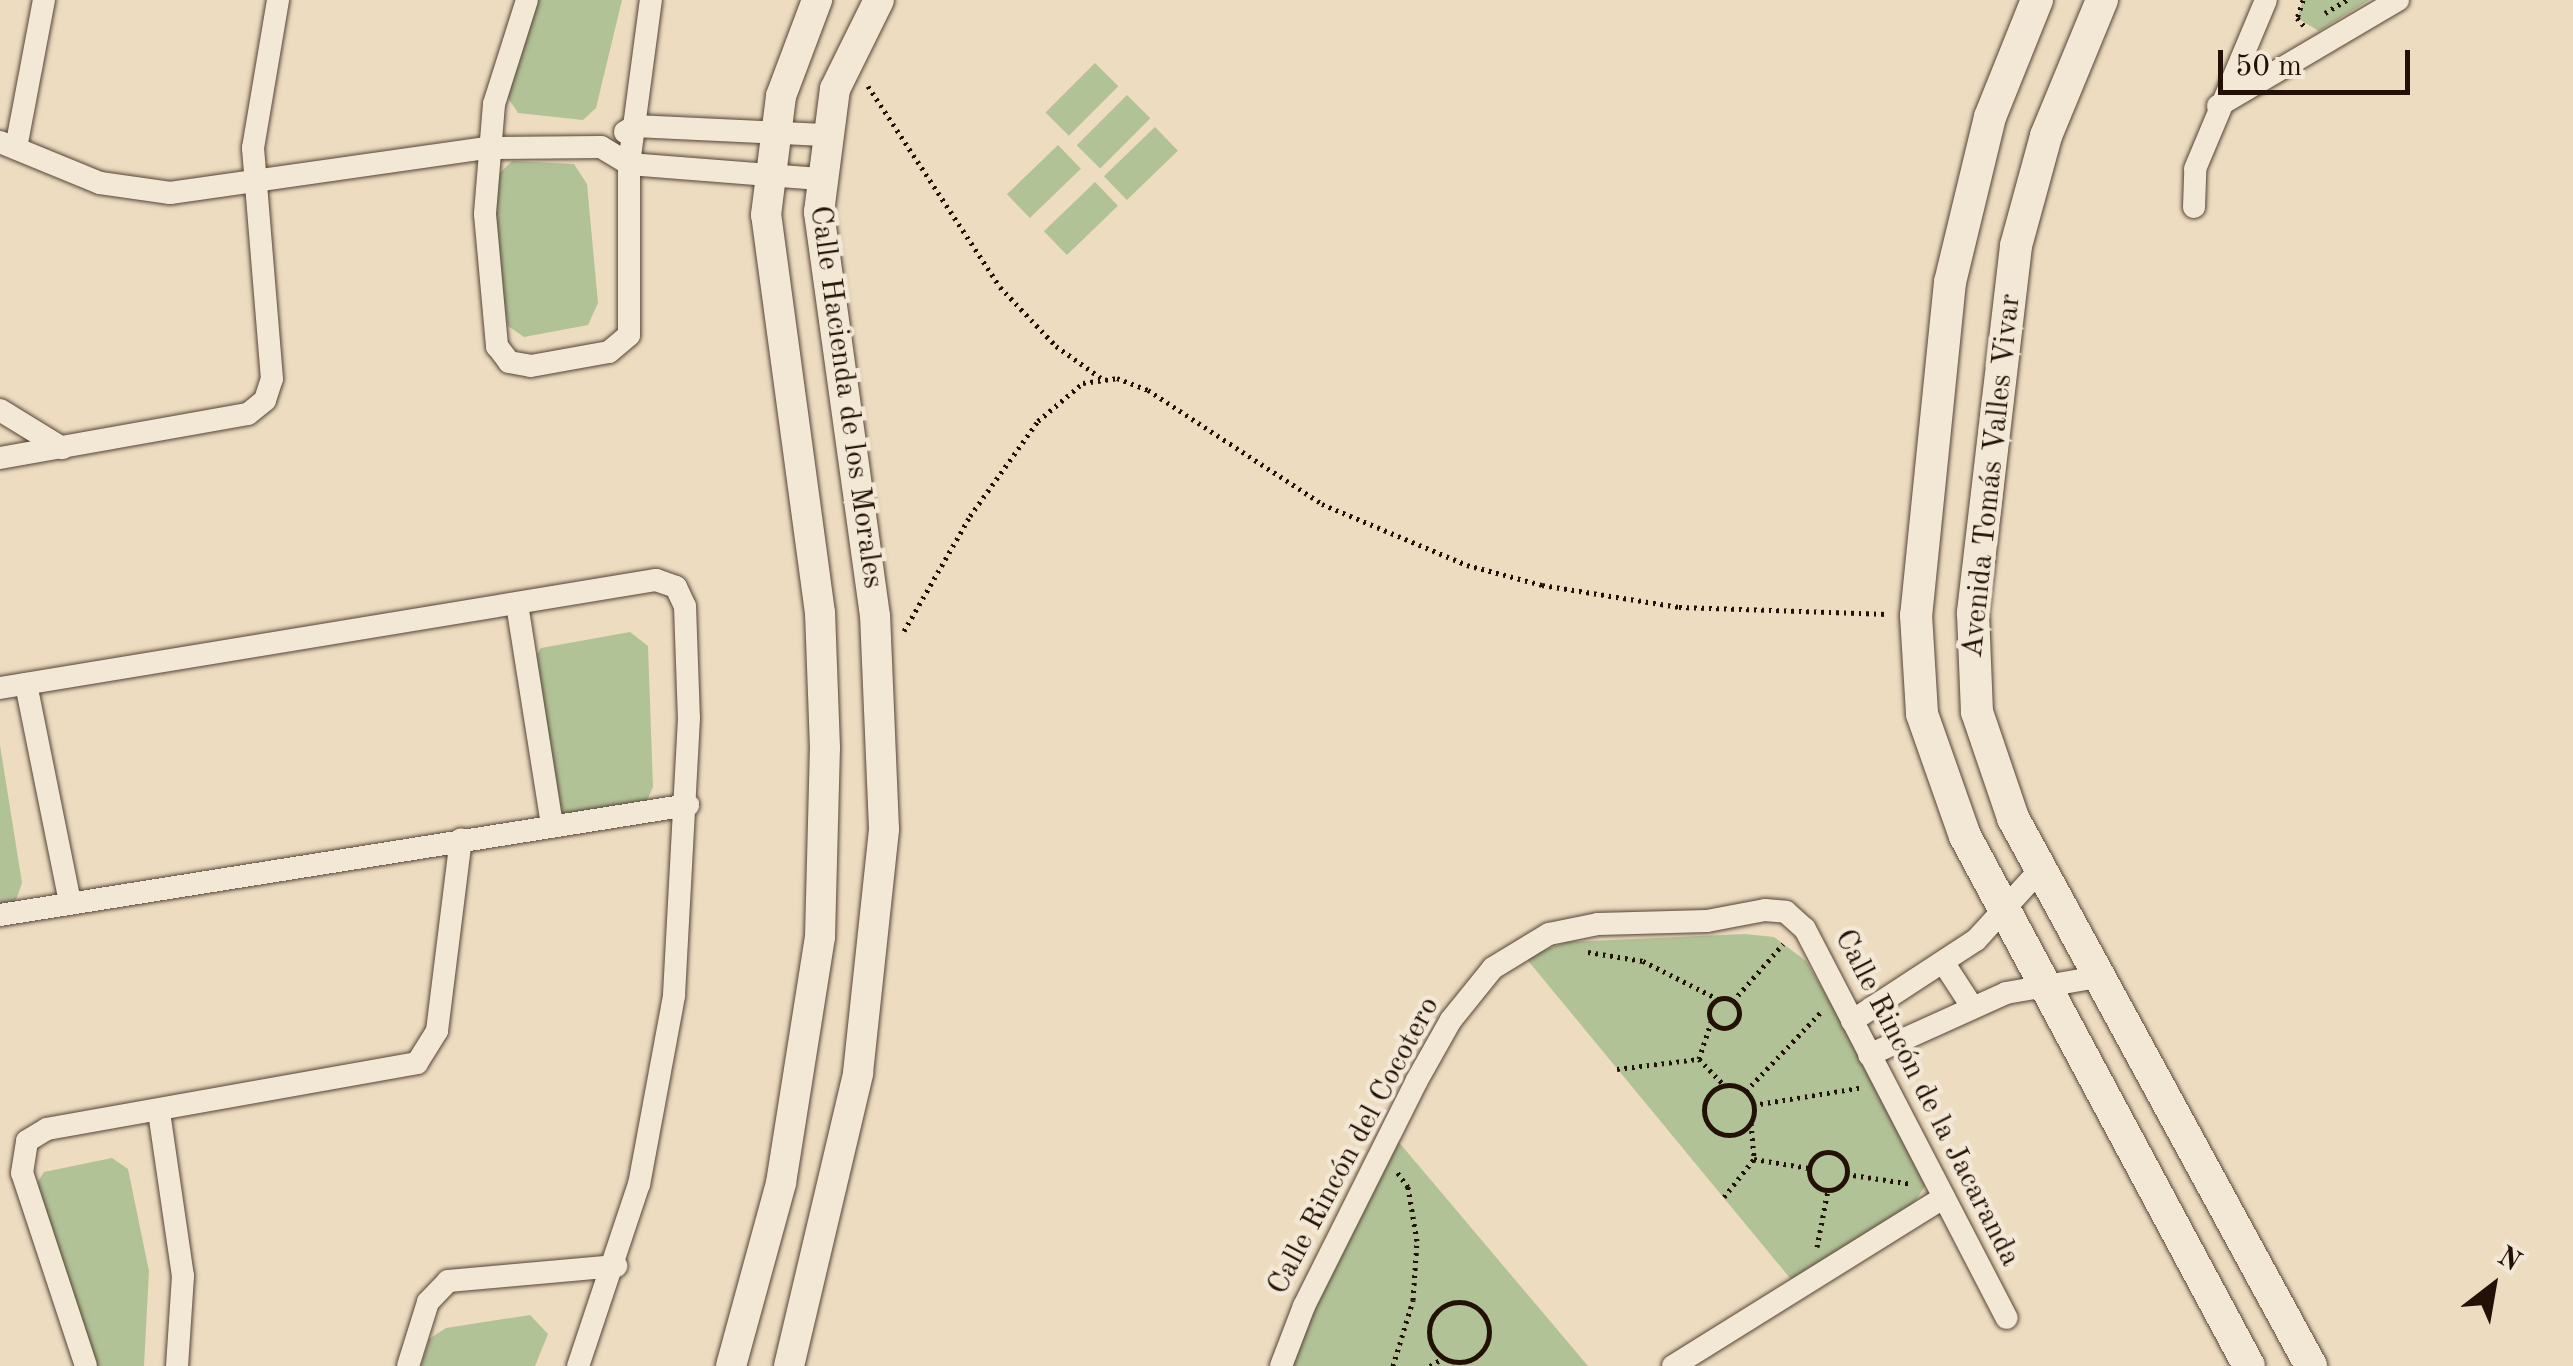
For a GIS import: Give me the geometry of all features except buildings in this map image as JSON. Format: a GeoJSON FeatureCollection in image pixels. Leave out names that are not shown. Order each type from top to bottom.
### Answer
{"type":"FeatureCollection","features":[{"type":"Feature","properties":{"kind":"main road","name":"Avenida Tomás Valles Vivar"},"geometry":{"type":"LineString","coordinates":[[2036,0],[1990,117],[1960,228],[1941,342],[1916,615],[1931,754],[2004,912],[2249,1366]]}},
{"type":"Feature","properties":{"kind":"main road","name":"Avenida Tomás Valles Vivar"},"geometry":{"type":"LineString","coordinates":[[2102,0],[2046,136],[2016,246],[1973,613],[1974,684],[1984,743],[2040,870],[2311,1366]]}},
{"type":"Feature","properties":{"kind":"street"},"geometry":{"type":"LineString","coordinates":[[44,0],[8,145],[82,177],[135,190],[212,190],[487,148],[601,147],[635,126],[824,136]]}},
{"type":"Feature","properties":{"kind":"street"},"geometry":{"type":"LineString","coordinates":[[0,458],[248,414],[266,400],[272,378],[253,182],[257,105],[278,0]]}},
{"type":"Feature","properties":{"kind":"street"},"geometry":{"type":"LineString","coordinates":[[528,0],[506,57],[487,148],[485,214],[497,346],[518,366],[609,352],[626,341],[629,164],[651,0]]}},
{"type":"Feature","properties":{"kind":"street","name":"Calle Hacienda de los Morales"},"geometry":{"type":"LineString","coordinates":[[731,1366],[778,1199],[806,1047],[820,937],[825,748],[815,557],[772,298],[768,175],[792,60],[817,0]]}},
{"type":"Feature","properties":{"kind":"street","name":"Calle Hacienda de los Morales"},"geometry":{"type":"LineString","coordinates":[[789,1366],[858,1073],[878,910],[884,746],[867,548],[824,281],[819,179],[824,136],[850,49],[878,0]]}},
{"type":"Feature","properties":{"kind":"street"},"geometry":{"type":"LineString","coordinates":[[2194,207],[2196,169],[2218,106],[2266,0]]}},
{"type":"Feature","properties":{"kind":"street"},"geometry":{"type":"LineString","coordinates":[[2218,106],[2398,0]]}},
{"type":"Feature","properties":{"kind":"street"},"geometry":{"type":"LineString","coordinates":[[601,147],[629,164],[819,179]]}},
{"type":"Feature","properties":{"kind":"street"},"geometry":{"type":"LineString","coordinates":[[0,410],[62,448]]}},
{"type":"Feature","properties":{"kind":"street"},"geometry":{"type":"LineString","coordinates":[[815,557],[867,548]]}},
{"type":"Feature","properties":{"kind":"street"},"geometry":{"type":"LineString","coordinates":[[0,688],[656,580],[676,587],[685,606],[688,805],[674,996],[639,1184],[616,1266],[578,1366]]}},
{"type":"Feature","properties":{"kind":"street"},"geometry":{"type":"LineString","coordinates":[[516,604],[552,825]]}},
{"type":"Feature","properties":{"kind":"street"},"geometry":{"type":"LineString","coordinates":[[26,684],[70,904]]}},
{"type":"Feature","properties":{"kind":"street"},"geometry":{"type":"LineString","coordinates":[[0,915],[688,805]]}},
{"type":"Feature","properties":{"kind":"street"},"geometry":{"type":"LineString","coordinates":[[86,1366],[22,1174],[21,1151],[47,1129],[405,1069],[425,1057],[437,1031],[461,839]]}},
{"type":"Feature","properties":{"kind":"street"},"geometry":{"type":"LineString","coordinates":[[1843,1017],[1944,965],[2004,912],[2040,870]]}},
{"type":"Feature","properties":{"kind":"street","name":"Calle Rincón de la Jacaranda"},"geometry":{"type":"LineString","coordinates":[[1786,912],[1805,929],[1843,1017],[1869,1055],[1934,1192],[2008,1318]]}},
{"type":"Feature","properties":{"kind":"street","name":"Calle Rincón del Cocotero"},"geometry":{"type":"LineString","coordinates":[[1281,1366],[1310,1291],[1416,1082],[1451,1020],[1493,968],[1520,946],[1598,924],[1786,912]]}},
{"type":"Feature","properties":{"kind":"street"},"geometry":{"type":"LineString","coordinates":[[1944,965],[1971,1005]]}},
{"type":"Feature","properties":{"kind":"street"},"geometry":{"type":"LineString","coordinates":[[1869,1055],[1971,1005],[2043,985],[2098,977]]}},
{"type":"Feature","properties":{"kind":"street"},"geometry":{"type":"LineString","coordinates":[[159,1112],[184,1276],[177,1366]]}},
{"type":"Feature","properties":{"kind":"street"},"geometry":{"type":"LineString","coordinates":[[1673,1366],[1934,1192]]}},
{"type":"Feature","properties":{"kind":"street"},"geometry":{"type":"LineString","coordinates":[[408,1366],[428,1302],[448,1281],[616,1266]]}},
{"type":"Feature","properties":{"kind":"path"},"geometry":{"type":"LineString","coordinates":[[850,49],[896,134],[1000,287],[1056,346],[1101,378],[1148,390],[1350,519],[1467,565],[1542,585],[1679,607],[1916,615]]}},
{"type":"Feature","properties":{"kind":"path"},"geometry":{"type":"LineString","coordinates":[[902,635],[970,516],[1038,421],[1083,383],[1101,378]]}},
{"type":"Feature","properties":{"kind":"path"},"geometry":{"type":"LineString","coordinates":[[1774,937],[1794,952]]}},
{"type":"Feature","properties":{"kind":"path"},"geometry":{"type":"LineString","coordinates":[[1584,942],[1602,942]]}},
{"type":"Feature","properties":{"kind":"path"},"geometry":{"type":"LineString","coordinates":[[1733,1001],[1783,944]]}},
{"type":"Feature","properties":{"kind":"path"},"geometry":{"type":"LineString","coordinates":[[1577,953],[1643,961],[1718,999],[1733,1001]]}},
{"type":"Feature","properties":{"kind":"path"},"geometry":{"type":"LineString","coordinates":[[1699,1058],[1718,999]]}},
{"type":"Feature","properties":{"kind":"path"},"geometry":{"type":"LineString","coordinates":[[1712,1021],[1733,1026],[1739,1013],[1733,1001]]}},
{"type":"Feature","properties":{"kind":"path"},"geometry":{"type":"LineString","coordinates":[[1746,1092],[1829,1004],[1843,1017]]}},
{"type":"Feature","properties":{"kind":"path"},"geometry":{"type":"LineString","coordinates":[[1617,1069],[1699,1058]]}},
{"type":"Feature","properties":{"kind":"path"},"geometry":{"type":"LineString","coordinates":[[1699,1058],[1724,1085],[1746,1092],[1753,1106],[1750,1122],[1754,1159],[1724,1197]]}},
{"type":"Feature","properties":{"kind":"path"},"geometry":{"type":"LineString","coordinates":[[1724,1085],[1706,1099],[1708,1123],[1729,1134],[1750,1122]]}},
{"type":"Feature","properties":{"kind":"path"},"geometry":{"type":"LineString","coordinates":[[1753,1106],[1877,1085]]}},
{"type":"Feature","properties":{"kind":"path"},"geometry":{"type":"LineString","coordinates":[[1809,1168],[1821,1153],[1834,1153],[1846,1174],[1934,1192]]}},
{"type":"Feature","properties":{"kind":"path"},"geometry":{"type":"LineString","coordinates":[[1754,1159],[1809,1168]]}},
{"type":"Feature","properties":{"kind":"path"},"geometry":{"type":"LineString","coordinates":[[1393,1366],[1413,1300],[1417,1242],[1408,1188],[1394,1168]]}},
{"type":"Feature","properties":{"kind":"path"},"geometry":{"type":"LineString","coordinates":[[1809,1168],[1812,1180],[1828,1190]]}},
{"type":"Feature","properties":{"kind":"path"},"geometry":{"type":"LineString","coordinates":[[1812,1260],[1828,1190],[1846,1174]]}},
{"type":"Feature","properties":{"kind":"path"},"geometry":{"type":"LineString","coordinates":[[1430,1366],[1444,1358],[1472,1359],[1486,1345],[1489,1326],[1470,1304],[1450,1303],[1434,1314],[1431,1343],[1444,1358]]}},
{"type":"Feature","properties":{"kind":"green space"},"geometry":{"type":"Polygon","coordinates":[[[536,0],[622,0],[596,108],[583,120],[518,113],[506,95],[536,0]]]}},
{"type":"Feature","properties":{"kind":"green space"},"geometry":{"type":"Polygon","coordinates":[[[2303,0],[2369,0],[2319,31],[2297,18],[2303,0]]]}},
{"type":"Feature","properties":{"kind":"green space"},"geometry":{"type":"Polygon","coordinates":[[[1095,63],[1118,86],[1069,136],[1046,112],[1095,63]]]}},
{"type":"Feature","properties":{"kind":"green space"},"geometry":{"type":"Polygon","coordinates":[[[1127,95],[1150,118],[1100,169],[1077,145],[1127,95]]]}},
{"type":"Feature","properties":{"kind":"green space"},"geometry":{"type":"Polygon","coordinates":[[[1155,127],[1178,151],[1127,200],[1104,176],[1155,127]]]}},
{"type":"Feature","properties":{"kind":"green space"},"geometry":{"type":"Polygon","coordinates":[[[1058,145],[1081,169],[1030,218],[1007,194],[1058,145]]]}},
{"type":"Feature","properties":{"kind":"green space"},"geometry":{"type":"Polygon","coordinates":[[[512,161],[574,164],[587,184],[598,303],[588,325],[524,337],[508,326],[496,253],[495,178],[512,161]]]}},
{"type":"Feature","properties":{"kind":"green space"},"geometry":{"type":"Polygon","coordinates":[[[1095,182],[1118,206],[1067,255],[1044,231],[1095,182]]]}},
{"type":"Feature","properties":{"kind":"green space"},"geometry":{"type":"Polygon","coordinates":[[[630,632],[648,646],[653,787],[645,805],[572,818],[554,806],[530,666],[541,648],[630,632]]]}},
{"type":"Feature","properties":{"kind":"green space"},"geometry":{"type":"Polygon","coordinates":[[[0,745],[22,883],[15,903],[0,905],[0,745]]]}},
{"type":"Feature","properties":{"kind":"green space"},"geometry":{"type":"Polygon","coordinates":[[[1745,934],[1774,937],[1806,961],[1921,1157],[1925,1186],[1911,1208],[1794,1283],[1525,957],[1567,942],[1745,934]]]}},
{"type":"Feature","properties":{"kind":"green space"},"geometry":{"type":"Polygon","coordinates":[[[1397,1140],[1588,1366],[1288,1366],[1303,1316],[1397,1140]]]}},
{"type":"Feature","properties":{"kind":"green space"},"geometry":{"type":"Polygon","coordinates":[[[112,1158],[128,1169],[149,1271],[144,1366],[96,1366],[33,1190],[44,1172],[112,1158]]]}},
{"type":"Feature","properties":{"kind":"green space"},"geometry":{"type":"Polygon","coordinates":[[[530,1315],[548,1334],[535,1366],[421,1366],[429,1339],[446,1328],[530,1315]]]}}]}
